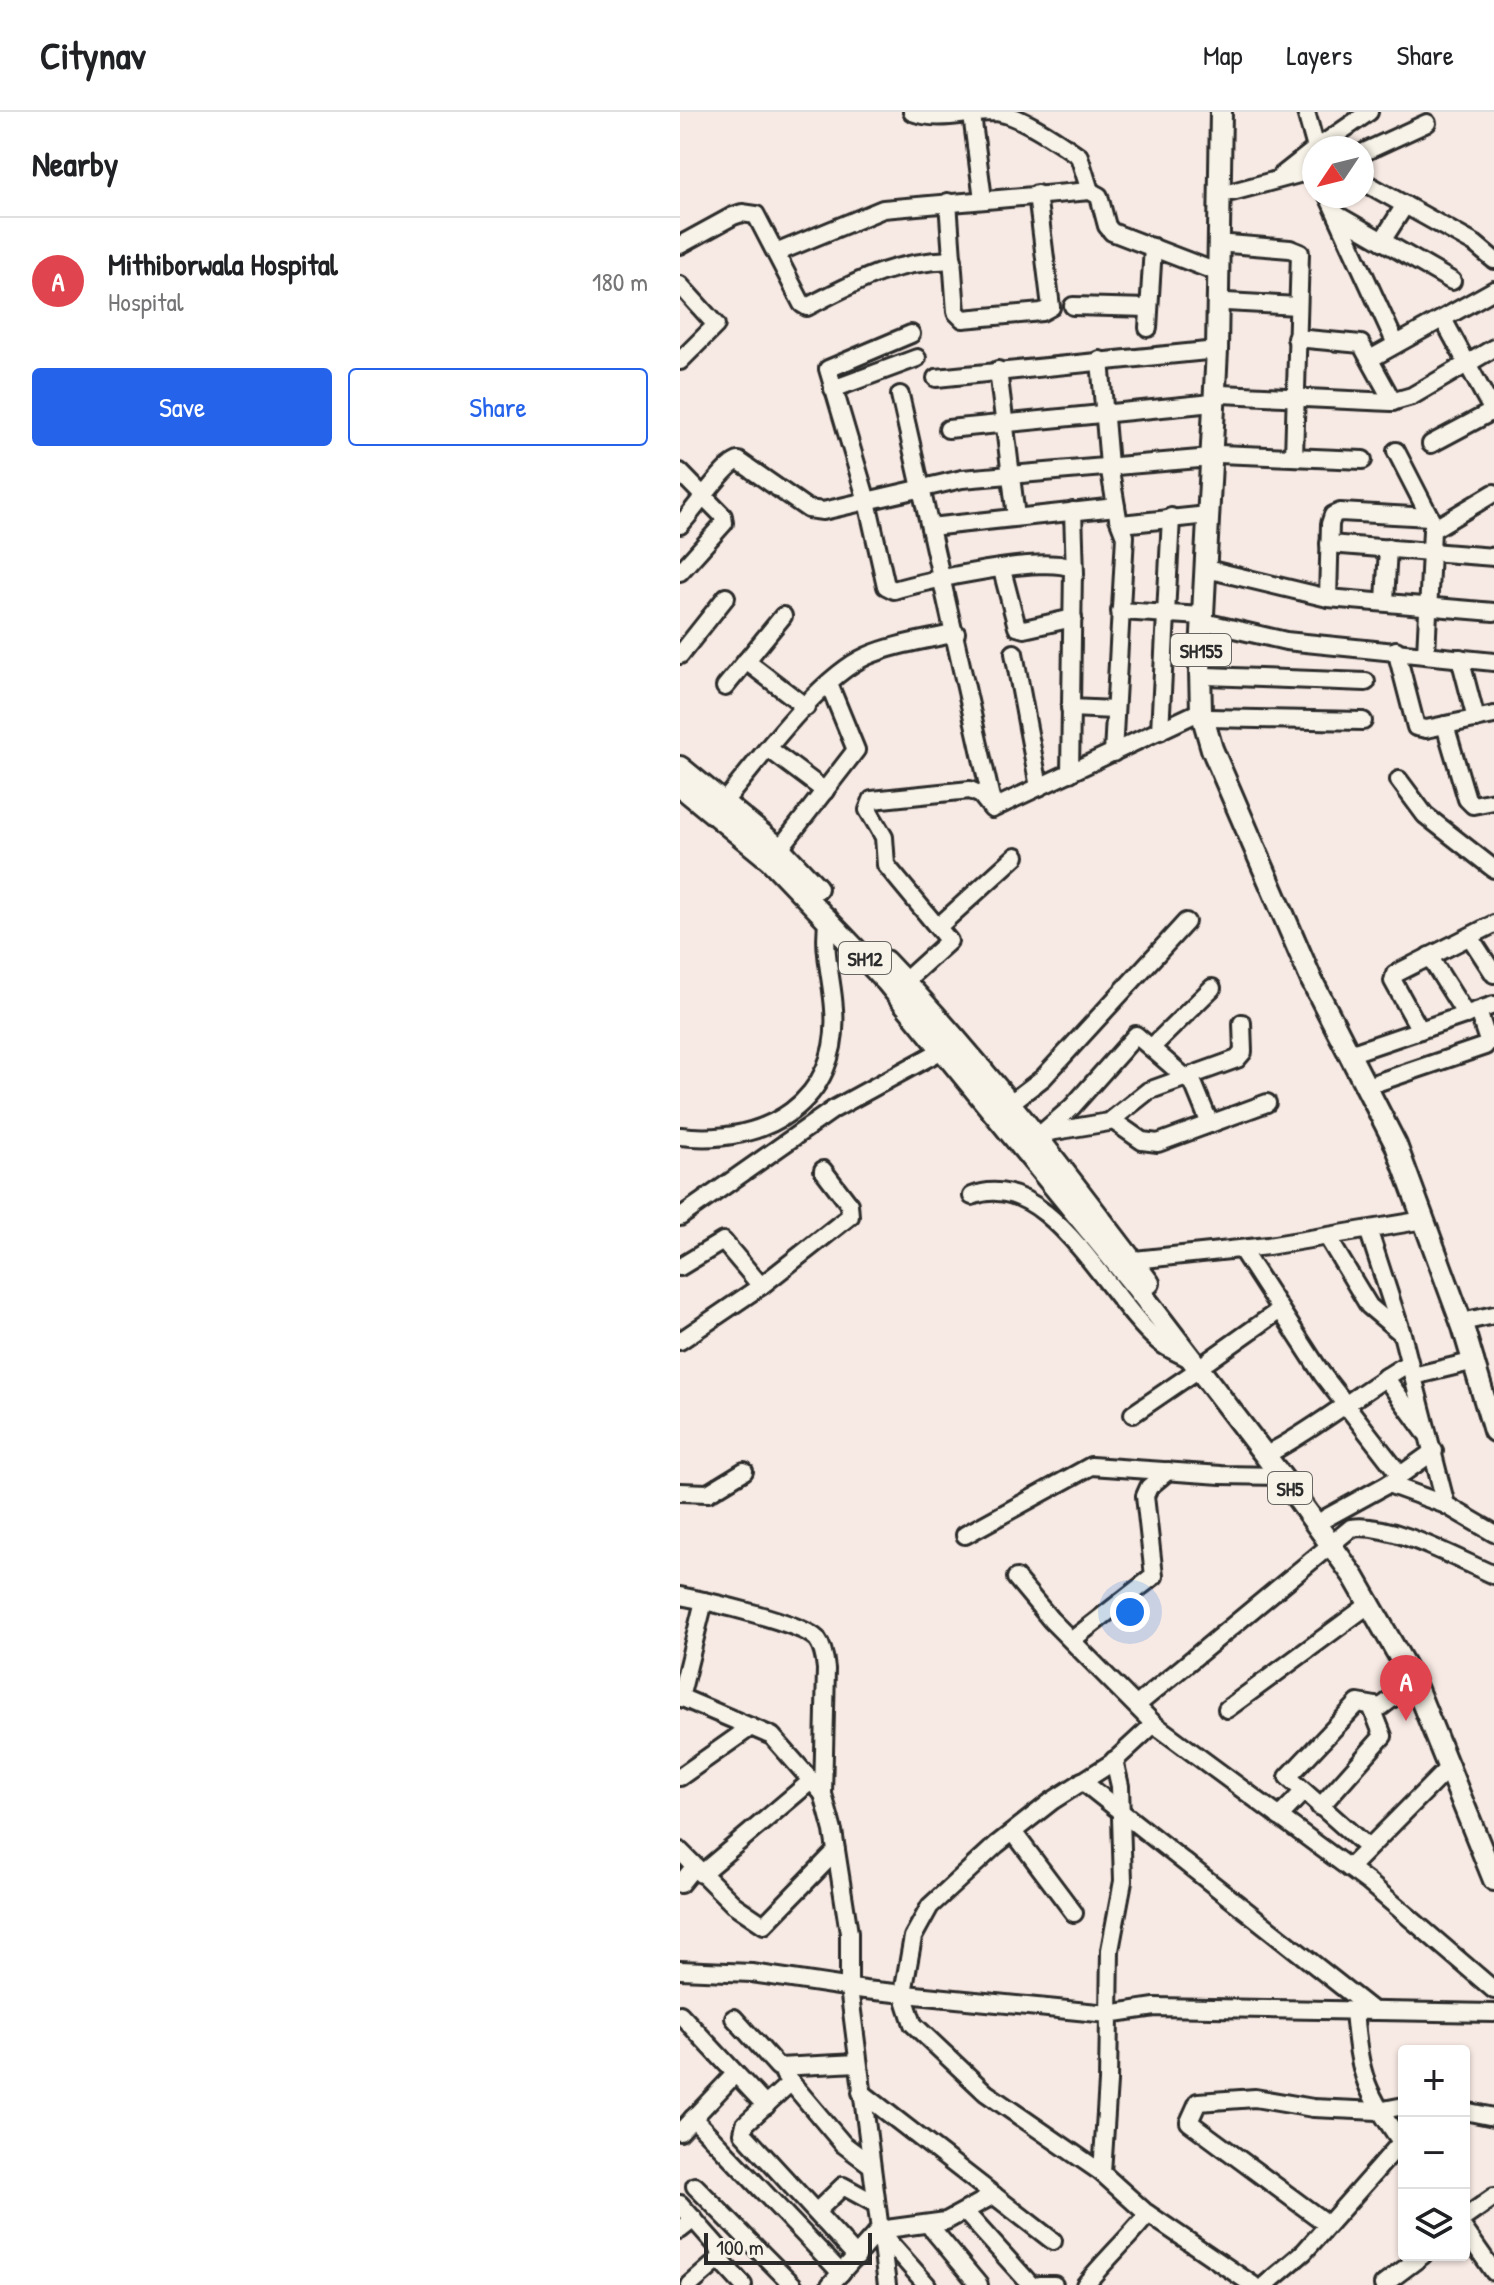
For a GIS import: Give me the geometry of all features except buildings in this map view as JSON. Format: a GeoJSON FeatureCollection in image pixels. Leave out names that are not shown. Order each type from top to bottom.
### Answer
{"type":"FeatureCollection","features":[{"type":"Feature","properties":{"kind":"main road","name":"SH155"},"geometry":{"type":"LineString","coordinates":[[1217,398],[1221,112]]}},
{"type":"Feature","properties":{"kind":"main road","name":"SH155"},"geometry":{"type":"LineString","coordinates":[[1207,594],[1211,570],[1217,398],[1232,192],[1231,112]]}},
{"type":"Feature","properties":{"kind":"main road","name":"SH155"},"geometry":{"type":"LineString","coordinates":[[1214,456],[1208,515],[1205,714],[1212,749],[1300,953],[1399,1144],[1471,1320],[1494,1392]]}},
{"type":"Feature","properties":{"kind":"main road","name":"SH155"},"geometry":{"type":"LineString","coordinates":[[1206,620],[1205,714],[1358,1051],[1370,1084]]}},
{"type":"Feature","properties":{"kind":"main road"},"geometry":{"type":"LineString","coordinates":[[680,767],[719,808]]}},
{"type":"Feature","properties":{"kind":"main road","name":"SH12"},"geometry":{"type":"LineString","coordinates":[[680,786],[719,808],[775,854],[944,1049],[1032,1143],[1080,1219],[1123,1261],[1150,1304]]}},
{"type":"Feature","properties":{"kind":"main road"},"geometry":{"type":"LineString","coordinates":[[775,854],[905,981],[1003,1109]]}},
{"type":"Feature","properties":{"kind":"main road"},"geometry":{"type":"LineString","coordinates":[[1032,1143],[1094,1207],[1123,1261],[1178,1322],[1200,1363],[1275,1450],[1326,1518],[1335,1540],[1372,1582],[1430,1684],[1494,1844]]}},
{"type":"Feature","properties":{"kind":"main road","name":"SH155"},"geometry":{"type":"LineString","coordinates":[[1411,1176],[1475,1361],[1494,1431]]}},
{"type":"Feature","properties":{"kind":"main road","name":"SH5"},"geometry":{"type":"LineString","coordinates":[[1150,1304],[1200,1363],[1281,1476],[1335,1540],[1414,1682],[1494,1880]]}},
{"type":"Feature","properties":{"kind":"street"},"geometry":{"type":"LineString","coordinates":[[912,112],[949,117],[1005,114],[1070,150],[1082,160],[1090,191]]}},
{"type":"Feature","properties":{"kind":"street"},"geometry":{"type":"LineString","coordinates":[[1306,112],[1312,136]]}},
{"type":"Feature","properties":{"kind":"street"},"geometry":{"type":"LineString","coordinates":[[1335,136],[1369,112]]}},
{"type":"Feature","properties":{"kind":"street"},"geometry":{"type":"LineString","coordinates":[[972,115],[983,199]]}},
{"type":"Feature","properties":{"kind":"street"},"geometry":{"type":"LineString","coordinates":[[1374,147],[1427,123]]}},
{"type":"Feature","properties":{"kind":"street"},"geometry":{"type":"LineString","coordinates":[[1273,181],[1302,159]]}},
{"type":"Feature","properties":{"kind":"street"},"geometry":{"type":"LineString","coordinates":[[1232,192],[1302,173]]}},
{"type":"Feature","properties":{"kind":"street"},"geometry":{"type":"LineString","coordinates":[[1374,188],[1475,244],[1494,260]]}},
{"type":"Feature","properties":{"kind":"street"},"geometry":{"type":"LineString","coordinates":[[776,253],[883,209],[1090,191],[1099,196],[1109,229],[1219,273]]}},
{"type":"Feature","properties":{"kind":"street"},"geometry":{"type":"LineString","coordinates":[[948,202],[956,312],[961,319],[1047,310],[1051,301],[1037,194]]}},
{"type":"Feature","properties":{"kind":"street"},"geometry":{"type":"LineString","coordinates":[[1382,241],[1405,205]]}},
{"type":"Feature","properties":{"kind":"street"},"geometry":{"type":"LineString","coordinates":[[1335,208],[1396,344]]}},
{"type":"Feature","properties":{"kind":"street"},"geometry":{"type":"LineString","coordinates":[[680,245],[733,216],[756,215],[802,304],[807,307],[887,269],[914,262],[953,260]]}},
{"type":"Feature","properties":{"kind":"street"},"geometry":{"type":"LineString","coordinates":[[1339,216],[1452,281]]}},
{"type":"Feature","properties":{"kind":"street"},"geometry":{"type":"LineString","coordinates":[[1229,244],[1297,250],[1301,258],[1294,457]]}},
{"type":"Feature","properties":{"kind":"street"},"geometry":{"type":"LineString","coordinates":[[1148,328],[1153,247]]}},
{"type":"Feature","properties":{"kind":"street"},"geometry":{"type":"LineString","coordinates":[[680,285],[716,325],[680,361]]}},
{"type":"Feature","properties":{"kind":"street"},"geometry":{"type":"LineString","coordinates":[[1370,359],[1494,290]]}},
{"type":"Feature","properties":{"kind":"street"},"geometry":{"type":"LineString","coordinates":[[1226,302],[1298,306]]}},
{"type":"Feature","properties":{"kind":"street"},"geometry":{"type":"LineString","coordinates":[[1073,306],[1149,308]]}},
{"type":"Feature","properties":{"kind":"street"},"geometry":{"type":"LineString","coordinates":[[1431,444],[1494,412],[1443,319]]}},
{"type":"Feature","properties":{"kind":"street"},"geometry":{"type":"LineString","coordinates":[[911,334],[830,366],[828,373],[867,501],[888,588],[894,590],[943,576],[1064,564],[1075,574]]}},
{"type":"Feature","properties":{"kind":"street"},"geometry":{"type":"LineString","coordinates":[[1296,338],[1357,342],[1370,359],[1393,402]]}},
{"type":"Feature","properties":{"kind":"street"},"geometry":{"type":"LineString","coordinates":[[948,429],[1217,398],[1393,402],[1412,396],[1494,348]]}},
{"type":"Feature","properties":{"kind":"street"},"geometry":{"type":"LineString","coordinates":[[936,378],[1217,350]]}},
{"type":"Feature","properties":{"kind":"street"},"geometry":{"type":"LineString","coordinates":[[833,389],[917,358]]}},
{"type":"Feature","properties":{"kind":"street"},"geometry":{"type":"LineString","coordinates":[[1100,360],[1109,465],[1116,507],[1125,536],[1113,753]]}},
{"type":"Feature","properties":{"kind":"street"},"geometry":{"type":"LineString","coordinates":[[998,370],[1016,517]]}},
{"type":"Feature","properties":{"kind":"street"},"geometry":{"type":"LineString","coordinates":[[900,395],[994,808]]}},
{"type":"Feature","properties":{"kind":"street"},"geometry":{"type":"LineString","coordinates":[[1396,451],[1432,522],[1426,654]]}},
{"type":"Feature","properties":{"kind":"street"},"geometry":{"type":"LineString","coordinates":[[680,525],[705,498],[726,466],[739,461],[815,511],[962,479],[1011,474],[1214,456],[1363,460]]}},
{"type":"Feature","properties":{"kind":"street"},"geometry":{"type":"LineString","coordinates":[[680,472],[723,516],[724,523],[680,572]]}},
{"type":"Feature","properties":{"kind":"street"},"geometry":{"type":"LineString","coordinates":[[1328,598],[1331,519],[1340,512],[1432,522],[1494,493]]}},
{"type":"Feature","properties":{"kind":"street"},"geometry":{"type":"LineString","coordinates":[[930,527],[1116,507]]}},
{"type":"Feature","properties":{"kind":"street"},"geometry":{"type":"LineString","coordinates":[[1070,773],[1075,574],[1073,511]]}},
{"type":"Feature","properties":{"kind":"street"},"geometry":{"type":"LineString","coordinates":[[1121,524],[1208,515]]}},
{"type":"Feature","properties":{"kind":"street"},"geometry":{"type":"LineString","coordinates":[[1160,731],[1171,517]]}},
{"type":"Feature","properties":{"kind":"street"},"geometry":{"type":"LineString","coordinates":[[1329,544],[1494,557]]}},
{"type":"Feature","properties":{"kind":"street"},"geometry":{"type":"LineString","coordinates":[[1385,601],[1388,548]]}},
{"type":"Feature","properties":{"kind":"street"},"geometry":{"type":"LineString","coordinates":[[1002,570],[1017,627],[1073,618]]}},
{"type":"Feature","properties":{"kind":"street"},"geometry":{"type":"LineString","coordinates":[[1211,570],[1328,598],[1494,612]]}},
{"type":"Feature","properties":{"kind":"street"},"geometry":{"type":"LineString","coordinates":[[680,655],[726,597]]}},
{"type":"Feature","properties":{"kind":"street"},"geometry":{"type":"LineString","coordinates":[[1120,611],[1166,613],[1206,620],[1286,641],[1494,662]]}},
{"type":"Feature","properties":{"kind":"street"},"geometry":{"type":"LineString","coordinates":[[725,687],[783,616]]}},
{"type":"Feature","properties":{"kind":"street"},"geometry":{"type":"LineString","coordinates":[[719,808],[806,707],[865,656],[956,633]]}},
{"type":"Feature","properties":{"kind":"street"},"geometry":{"type":"LineString","coordinates":[[1396,650],[1416,727],[1426,729],[1494,715]]}},
{"type":"Feature","properties":{"kind":"street"},"geometry":{"type":"LineString","coordinates":[[1014,653],[1039,787]]}},
{"type":"Feature","properties":{"kind":"street"},"geometry":{"type":"LineString","coordinates":[[1460,658],[1476,719]]}},
{"type":"Feature","properties":{"kind":"street"},"geometry":{"type":"LineString","coordinates":[[746,661],[806,707]]}},
{"type":"Feature","properties":{"kind":"street"},"geometry":{"type":"LineString","coordinates":[[1206,676],[1366,682]]}},
{"type":"Feature","properties":{"kind":"street"},"geometry":{"type":"LineString","coordinates":[[775,854],[856,750],[829,684]]}},
{"type":"Feature","properties":{"kind":"street"},"geometry":{"type":"LineString","coordinates":[[1070,708],[1115,710]]}},
{"type":"Feature","properties":{"kind":"street"},"geometry":{"type":"LineString","coordinates":[[994,808],[1160,731],[1205,714],[1363,721]]}},
{"type":"Feature","properties":{"kind":"street"},"geometry":{"type":"LineString","coordinates":[[1445,725],[1467,799],[1473,805],[1494,801]]}},
{"type":"Feature","properties":{"kind":"street"},"geometry":{"type":"LineString","coordinates":[[769,749],[825,791]]}},
{"type":"Feature","properties":{"kind":"street"},"geometry":{"type":"LineString","coordinates":[[1399,780],[1425,815],[1494,869]]}},
{"type":"Feature","properties":{"kind":"street"},"geometry":{"type":"LineString","coordinates":[[905,981],[947,943],[948,937],[886,865],[884,837],[870,817],[869,803],[875,798],[970,790],[994,808]]}},
{"type":"Feature","properties":{"kind":"street"},"geometry":{"type":"LineString","coordinates":[[939,926],[1016,856]]}},
{"type":"Feature","properties":{"kind":"street"},"geometry":{"type":"LineString","coordinates":[[680,1136],[706,1139],[743,1134],[780,1118],[809,1098],[834,1050],[834,1010],[823,941],[828,917]]}},
{"type":"Feature","properties":{"kind":"street"},"geometry":{"type":"LineString","coordinates":[[1003,1109],[1057,1064],[1124,985],[1186,922]]}},
{"type":"Feature","properties":{"kind":"street"},"geometry":{"type":"LineString","coordinates":[[1420,1030],[1393,977],[1494,924]]}},
{"type":"Feature","properties":{"kind":"street"},"geometry":{"type":"LineString","coordinates":[[1470,937],[1494,974]]}},
{"type":"Feature","properties":{"kind":"street"},"geometry":{"type":"LineString","coordinates":[[1370,1084],[1485,1046],[1488,1041],[1480,1010],[1429,956]]}},
{"type":"Feature","properties":{"kind":"street"},"geometry":{"type":"LineString","coordinates":[[1152,1047],[1212,988]]}},
{"type":"Feature","properties":{"kind":"street"},"geometry":{"type":"LineString","coordinates":[[1358,1051],[1480,1010]]}},
{"type":"Feature","properties":{"kind":"street"},"geometry":{"type":"LineString","coordinates":[[1032,1143],[1112,1120],[1148,1091],[1242,1056],[1242,1023]]}},
{"type":"Feature","properties":{"kind":"street"},"geometry":{"type":"LineString","coordinates":[[1032,1143],[1072,1107],[1133,1037],[1139,1036],[1187,1078],[1210,1124]]}},
{"type":"Feature","properties":{"kind":"street"},"geometry":{"type":"LineString","coordinates":[[680,1217],[834,1109],[944,1049]]}},
{"type":"Feature","properties":{"kind":"street"},"geometry":{"type":"LineString","coordinates":[[1112,1120],[1148,1143],[1158,1143],[1267,1103]]}},
{"type":"Feature","properties":{"kind":"street"},"geometry":{"type":"LineString","coordinates":[[680,1341],[761,1286],[850,1216],[849,1204],[823,1170]]}},
{"type":"Feature","properties":{"kind":"street"},"geometry":{"type":"LineString","coordinates":[[972,1196],[986,1190],[1001,1190],[1033,1202],[1054,1221],[1156,1340],[1200,1363]]}},
{"type":"Feature","properties":{"kind":"street"},"geometry":{"type":"LineString","coordinates":[[1123,1261],[1328,1238],[1424,1220]]}},
{"type":"Feature","properties":{"kind":"street"},"geometry":{"type":"LineString","coordinates":[[1369,1232],[1402,1334],[1446,1505]]}},
{"type":"Feature","properties":{"kind":"street"},"geometry":{"type":"LineString","coordinates":[[1328,1238],[1369,1306],[1402,1334]]}},
{"type":"Feature","properties":{"kind":"street"},"geometry":{"type":"LineString","coordinates":[[680,1267],[723,1241],[761,1286]]}},
{"type":"Feature","properties":{"kind":"street"},"geometry":{"type":"LineString","coordinates":[[1241,1249],[1394,1480],[1494,1533]]}},
{"type":"Feature","properties":{"kind":"street"},"geometry":{"type":"LineString","coordinates":[[1133,1414],[1200,1363],[1280,1310]]}},
{"type":"Feature","properties":{"kind":"street"},"geometry":{"type":"LineString","coordinates":[[1471,1320],[1494,1315]]}},
{"type":"Feature","properties":{"kind":"street"},"geometry":{"type":"LineString","coordinates":[[1275,1450],[1321,1424],[1385,1377],[1411,1369],[1475,1361]]}},
{"type":"Feature","properties":{"kind":"street"},"geometry":{"type":"LineString","coordinates":[[1385,1377],[1432,1443]]}},
{"type":"Feature","properties":{"kind":"street"},"geometry":{"type":"LineString","coordinates":[[1326,1518],[1394,1480],[1432,1443]]}},
{"type":"Feature","properties":{"kind":"street"},"geometry":{"type":"LineString","coordinates":[[965,1535],[1083,1468],[1111,1466],[1281,1476]]}},
{"type":"Feature","properties":{"kind":"street"},"geometry":{"type":"LineString","coordinates":[[680,1492],[708,1493],[744,1471]]}},
{"type":"Feature","properties":{"kind":"street"},"geometry":{"type":"LineString","coordinates":[[1072,1640],[1154,1576],[1145,1496],[1149,1487],[1168,1471]]}},
{"type":"Feature","properties":{"kind":"street"},"geometry":{"type":"LineString","coordinates":[[1137,1705],[1351,1528],[1375,1527],[1494,1575]]}},
{"type":"Feature","properties":{"kind":"street"},"geometry":{"type":"LineString","coordinates":[[1016,1578],[1154,1724],[1349,1868],[1494,1990]]}},
{"type":"Feature","properties":{"kind":"street"},"geometry":{"type":"LineString","coordinates":[[680,1596],[786,1622],[816,1638],[826,1669],[823,1794],[849,1933],[849,1988],[887,2285]]}},
{"type":"Feature","properties":{"kind":"street"},"geometry":{"type":"LineString","coordinates":[[704,1601],[680,1698],[772,1736],[823,1794]]}},
{"type":"Feature","properties":{"kind":"street"},"geometry":{"type":"LineString","coordinates":[[1227,1709],[1371,1603]]}},
{"type":"Feature","properties":{"kind":"street"},"geometry":{"type":"LineString","coordinates":[[1368,1848],[1289,1780],[1289,1774],[1358,1703],[1372,1708],[1381,1707],[1414,1682]]}},
{"type":"Feature","properties":{"kind":"street"},"geometry":{"type":"LineString","coordinates":[[1320,1807],[1383,1736],[1372,1708]]}},
{"type":"Feature","properties":{"kind":"street"},"geometry":{"type":"LineString","coordinates":[[1154,1724],[1114,1760],[983,1856],[959,1883],[930,1906],[913,1937],[903,1993],[913,2024],[986,2093],[1102,2173],[1148,2214],[1253,2285]]}},
{"type":"Feature","properties":{"kind":"street"},"geometry":{"type":"LineString","coordinates":[[680,1777],[751,1727]]}},
{"type":"Feature","properties":{"kind":"street"},"geometry":{"type":"LineString","coordinates":[[1102,2173],[1112,1933],[1123,1881],[1114,1760]]}},
{"type":"Feature","properties":{"kind":"street"},"geometry":{"type":"LineString","coordinates":[[1349,1868],[1450,1766]]}},
{"type":"Feature","properties":{"kind":"street"},"geometry":{"type":"LineString","coordinates":[[680,1884],[811,1781]]}},
{"type":"Feature","properties":{"kind":"street"},"geometry":{"type":"LineString","coordinates":[[1082,1781],[1373,2011]]}},
{"type":"Feature","properties":{"kind":"street"},"geometry":{"type":"LineString","coordinates":[[1279,1817],[1303,1792]]}},
{"type":"Feature","properties":{"kind":"street"},"geometry":{"type":"LineString","coordinates":[[1014,1833],[1074,1913]]}},
{"type":"Feature","properties":{"kind":"street"},"geometry":{"type":"LineString","coordinates":[[680,1851],[733,1904],[764,1925],[836,1851]]}},
{"type":"Feature","properties":{"kind":"street"},"geometry":{"type":"LineString","coordinates":[[680,1970],[752,1973],[849,1988],[1108,2014],[1155,2007],[1494,2013]]}},
{"type":"Feature","properties":{"kind":"street"},"geometry":{"type":"LineString","coordinates":[[1354,2011],[1361,2075],[1378,2111],[1398,2136]]}},
{"type":"Feature","properties":{"kind":"street"},"geometry":{"type":"LineString","coordinates":[[680,2014],[766,2106]]}},
{"type":"Feature","properties":{"kind":"street"},"geometry":{"type":"LineString","coordinates":[[734,2018],[843,2144],[871,2165]]}},
{"type":"Feature","properties":{"kind":"street"},"geometry":{"type":"LineString","coordinates":[[778,2067],[858,2063]]}},
{"type":"Feature","properties":{"kind":"street"},"geometry":{"type":"LineString","coordinates":[[735,2074],[684,2127],[836,2279],[879,2230],[928,2224],[966,2213],[994,2195]]}},
{"type":"Feature","properties":{"kind":"street"},"geometry":{"type":"LineString","coordinates":[[791,2082],[745,2124],[743,2133],[857,2257]]}},
{"type":"Feature","properties":{"kind":"street"},"geometry":{"type":"LineString","coordinates":[[861,2092],[1053,2241]]}},
{"type":"Feature","properties":{"kind":"street"},"geometry":{"type":"LineString","coordinates":[[1327,2224],[1189,2122],[1198,2102],[1255,2098],[1291,2106],[1378,2111],[1398,2107]]}},
{"type":"Feature","properties":{"kind":"street"},"geometry":{"type":"LineString","coordinates":[[1470,2112],[1494,2117]]}},
{"type":"Feature","properties":{"kind":"street"},"geometry":{"type":"LineString","coordinates":[[1265,2285],[1304,2252],[1398,2147]]}},
{"type":"Feature","properties":{"kind":"street"},"geometry":{"type":"LineString","coordinates":[[695,2186],[793,2285]]}},
{"type":"Feature","properties":{"kind":"street"},"geometry":{"type":"LineString","coordinates":[[816,2212],[843,2186],[876,2204]]}},
{"type":"Feature","properties":{"kind":"street"},"geometry":{"type":"LineString","coordinates":[[1470,2214],[1494,2197]]}},
{"type":"Feature","properties":{"kind":"street"},"geometry":{"type":"LineString","coordinates":[[680,2204],[718,2247],[720,2260],[743,2285]]}},
{"type":"Feature","properties":{"kind":"street"},"geometry":{"type":"LineString","coordinates":[[966,2213],[1031,2285]]}},
{"type":"Feature","properties":{"kind":"street"},"geometry":{"type":"LineString","coordinates":[[1085,2285],[1104,2262],[1121,2249],[1148,2214]]}},
{"type":"Feature","properties":{"kind":"street"},"geometry":{"type":"LineString","coordinates":[[680,2230],[694,2219]]}},
{"type":"Feature","properties":{"kind":"street"},"geometry":{"type":"LineString","coordinates":[[928,2224],[979,2285]]}},
{"type":"Feature","properties":{"kind":"street"},"geometry":{"type":"LineString","coordinates":[[879,2230],[927,2285]]}},
{"type":"Feature","properties":{"kind":"street"},"geometry":{"type":"LineString","coordinates":[[1470,2238],[1494,2272]]}},
{"type":"Feature","properties":{"kind":"street"},"geometry":{"type":"LineString","coordinates":[[690,2285],[720,2260]]}},
{"type":"Feature","properties":{"kind":"street"},"geometry":{"type":"LineString","coordinates":[[1383,2285],[1415,2261]]}},
{"type":"Feature","properties":{"kind":"street"},"geometry":{"type":"LineString","coordinates":[[1039,2285],[1054,2285]]}},
{"type":"Feature","properties":{"kind":"place","name":"Mithiborwala Hospital"},"geometry":{"type":"Point","coordinates":[1406,1721]}}]}
